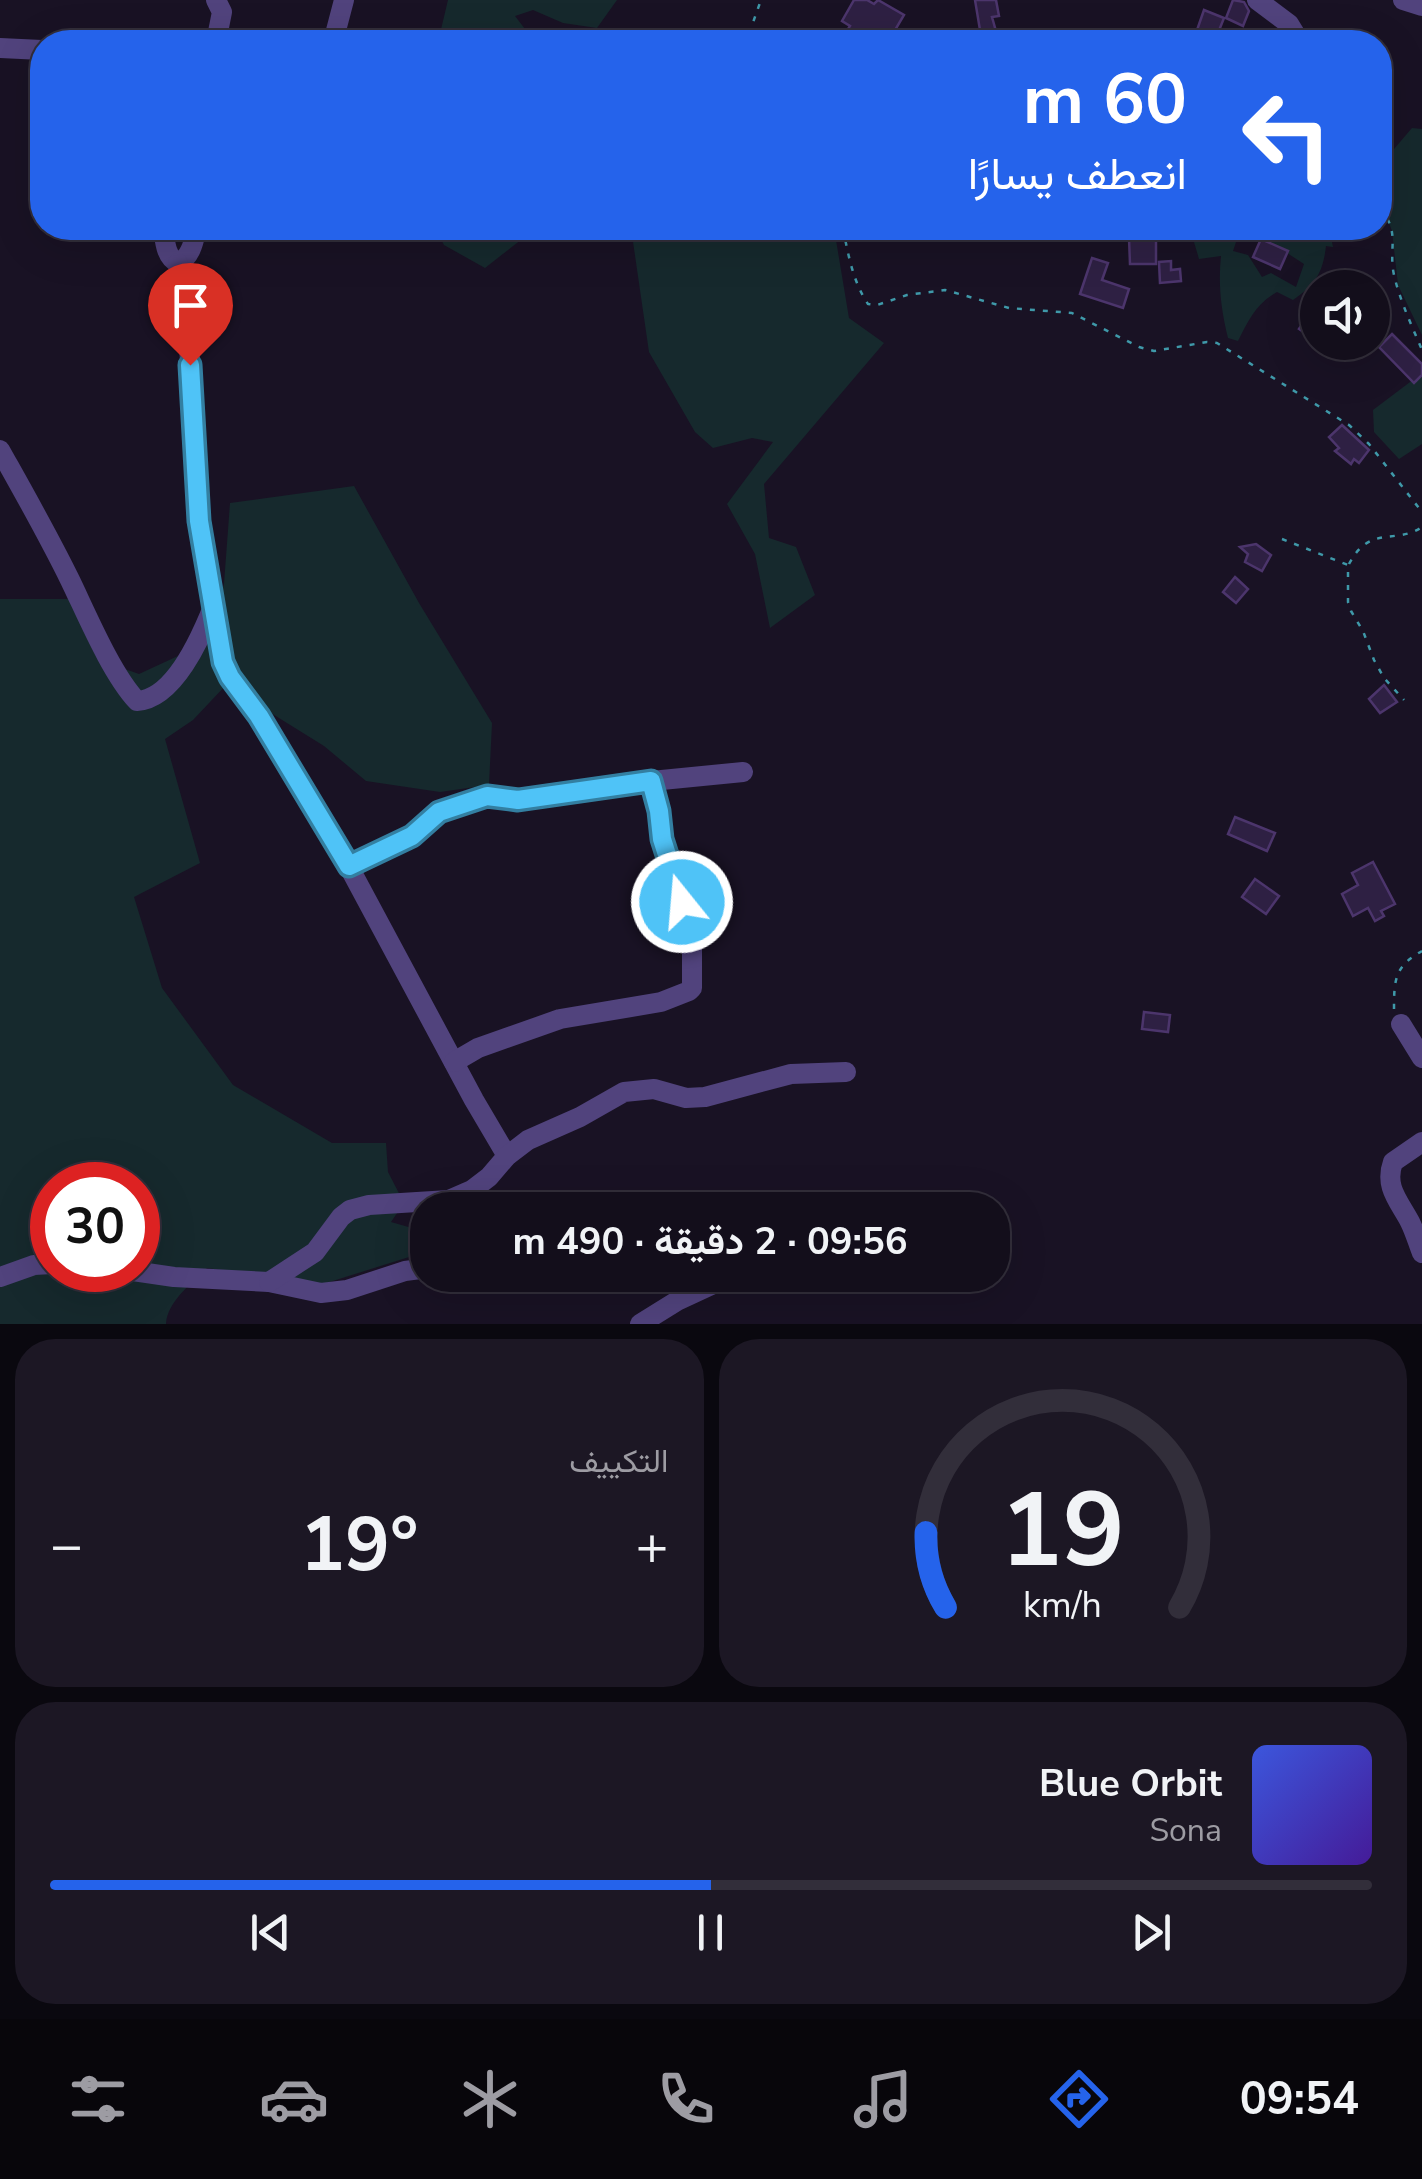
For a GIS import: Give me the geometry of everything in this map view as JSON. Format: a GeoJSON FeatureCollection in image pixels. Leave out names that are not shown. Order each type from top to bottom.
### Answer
{"type":"FeatureCollection","features":[{"type":"Feature","properties":{"kind":"street"},"geometry":{"type":"LineString","coordinates":[[216,0],[222,12],[218,30]]}},
{"type":"Feature","properties":{"kind":"street"},"geometry":{"type":"LineString","coordinates":[[336,30],[344,0]]}},
{"type":"Feature","properties":{"kind":"street"},"geometry":{"type":"LineString","coordinates":[[1257,0],[1293,30]]}},
{"type":"Feature","properties":{"kind":"street"},"geometry":{"type":"LineString","coordinates":[[1403,0],[1422,6]]}},
{"type":"Feature","properties":{"kind":"street"},"geometry":{"type":"LineString","coordinates":[[0,48],[30,49]]}},
{"type":"Feature","properties":{"kind":"street"},"geometry":{"type":"LineString","coordinates":[[165,240],[172,260],[178,263]]}},
{"type":"Feature","properties":{"kind":"street"},"geometry":{"type":"LineString","coordinates":[[178,263],[190,252],[194,240]]}},
{"type":"Feature","properties":{"kind":"street"},"geometry":{"type":"LineString","coordinates":[[178,263],[188,336],[199,521],[223,662],[349,866],[507,1156]]}},
{"type":"Feature","properties":{"kind":"street"},"geometry":{"type":"LineString","coordinates":[[0,450],[95,631],[137,701],[148,700],[180,673],[213,607]]}},
{"type":"Feature","properties":{"kind":"street"},"geometry":{"type":"LineString","coordinates":[[349,866],[412,836],[439,812],[487,796],[518,800],[743,772]]}},
{"type":"Feature","properties":{"kind":"street"},"geometry":{"type":"LineString","coordinates":[[454,1062],[478,1048],[560,1019],[661,1002],[692,988],[690,929],[662,839],[651,781]]}},
{"type":"Feature","properties":{"kind":"street"},"geometry":{"type":"LineString","coordinates":[[1400,1024],[1422,1058]]}},
{"type":"Feature","properties":{"kind":"street"},"geometry":{"type":"LineString","coordinates":[[269,1282],[315,1252],[350,1210],[369,1205],[448,1200],[472,1190],[528,1140],[624,1092],[654,1089],[686,1098],[705,1097],[791,1074],[846,1072]]}},
{"type":"Feature","properties":{"kind":"street"},"geometry":{"type":"LineString","coordinates":[[1422,1142],[1393,1162],[1389,1179],[1422,1253]]}},
{"type":"Feature","properties":{"kind":"street"},"geometry":{"type":"LineString","coordinates":[[0,1277],[30,1266]]}},
{"type":"Feature","properties":{"kind":"street"},"geometry":{"type":"LineString","coordinates":[[160,1275],[269,1282],[308,1292],[331,1293],[410,1270]]}},
{"type":"Feature","properties":{"kind":"street"},"geometry":{"type":"LineString","coordinates":[[640,1324],[696,1292]]}},
{"type":"Feature","properties":{"kind":"path"},"geometry":{"type":"LineString","coordinates":[[751,30],[761,0]]}},
{"type":"Feature","properties":{"kind":"path"},"geometry":{"type":"LineString","coordinates":[[1392,226],[1394,279],[1422,350]]}},
{"type":"Feature","properties":{"kind":"path"},"geometry":{"type":"LineString","coordinates":[[845,240],[860,292],[868,304],[945,290],[1010,308],[1072,313],[1154,351],[1218,343],[1349,425],[1369,444],[1422,512]]}},
{"type":"Feature","properties":{"kind":"path"},"geometry":{"type":"LineString","coordinates":[[1404,700],[1384,678],[1351,612],[1348,565],[1359,550],[1382,536],[1412,534],[1422,526]]}},
{"type":"Feature","properties":{"kind":"path"},"geometry":{"type":"LineString","coordinates":[[1282,538],[1348,565]]}},
{"type":"Feature","properties":{"kind":"path"},"geometry":{"type":"LineString","coordinates":[[1400,1024],[1394,1009],[1398,972],[1407,959],[1422,951]]}},
{"type":"Feature","properties":{"kind":"green space"},"geometry":{"type":"Polygon","coordinates":[[[448,0],[617,0],[597,28],[563,23],[533,10],[515,16],[526,30],[441,30],[448,0]]]}},
{"type":"Feature","properties":{"kind":"green space"},"geometry":{"type":"Polygon","coordinates":[[[1412,128],[1422,129],[1422,335],[1398,285],[1392,231],[1392,151],[1412,128]]]}},
{"type":"Feature","properties":{"kind":"green space"},"geometry":{"type":"Polygon","coordinates":[[[441,240],[521,240],[485,268],[441,240]]]}},
{"type":"Feature","properties":{"kind":"green space"},"geometry":{"type":"Polygon","coordinates":[[[633,240],[836,240],[849,318],[884,343],[764,484],[769,538],[796,547],[815,595],[770,628],[755,554],[727,504],[773,442],[752,438],[713,448],[695,432],[649,352],[633,240]]]}},
{"type":"Feature","properties":{"kind":"green space"},"geometry":{"type":"Polygon","coordinates":[[[1196,240],[1237,240],[1233,251],[1248,255],[1262,277],[1271,273],[1296,287],[1300,276],[1300,294],[1293,300],[1277,292],[1253,314],[1238,341],[1228,338],[1220,287],[1221,256],[1199,259],[1196,240]]]}},
{"type":"Feature","properties":{"kind":"green space"},"geometry":{"type":"Polygon","coordinates":[[[1267,240],[1332,240],[1333,247],[1326,246],[1320,270],[1302,270],[1304,264],[1267,240]]]}},
{"type":"Feature","properties":{"kind":"green space"},"geometry":{"type":"Polygon","coordinates":[[[1422,373],[1422,444],[1399,459],[1374,432],[1373,410],[1422,373]]]}},
{"type":"Feature","properties":{"kind":"green space"},"geometry":{"type":"Polygon","coordinates":[[[354,486],[492,723],[489,785],[440,792],[366,781],[324,746],[226,685],[193,720],[165,739],[200,863],[134,897],[162,988],[233,1085],[332,1143],[386,1143],[388,1172],[404,1203],[391,1222],[410,1227],[410,1257],[320,1285],[207,1268],[175,1301],[166,1324],[0,1324],[0,599],[69,599],[108,663],[139,674],[206,643],[224,584],[230,503],[354,486]]]}},
{"type":"Feature","properties":{"kind":"building"},"geometry":{"type":"Polygon","coordinates":[[[854,0],[874,4],[878,0],[904,15],[895,30],[848,30],[850,26],[842,21],[854,0]]]}},
{"type":"Feature","properties":{"kind":"building"},"geometry":{"type":"Polygon","coordinates":[[[975,0],[996,0],[999,16],[992,17],[996,30],[980,30],[975,0]]]}},
{"type":"Feature","properties":{"kind":"building"},"geometry":{"type":"Polygon","coordinates":[[[1233,0],[1244,2],[1249,11],[1243,26],[1226,18],[1233,0]]]}},
{"type":"Feature","properties":{"kind":"building"},"geometry":{"type":"Polygon","coordinates":[[[1204,10],[1224,18],[1219,30],[1197,30],[1204,10]]]}},
{"type":"Feature","properties":{"kind":"building"},"geometry":{"type":"Polygon","coordinates":[[[1129,240],[1156,240],[1156,264],[1130,264],[1129,240]]]}},
{"type":"Feature","properties":{"kind":"building"},"geometry":{"type":"Polygon","coordinates":[[[1261,240],[1288,251],[1280,269],[1253,257],[1261,240]]]}},
{"type":"Feature","properties":{"kind":"building"},"geometry":{"type":"Polygon","coordinates":[[[1092,258],[1108,263],[1102,280],[1129,289],[1123,308],[1080,294],[1092,258]]]}},
{"type":"Feature","properties":{"kind":"building"},"geometry":{"type":"Polygon","coordinates":[[[1171,261],[1171,270],[1180,269],[1181,281],[1160,283],[1159,262],[1171,261]]]}},
{"type":"Feature","properties":{"kind":"building"},"geometry":{"type":"Polygon","coordinates":[[[1390,336],[1422,364],[1422,375],[1414,383],[1390,358],[1390,336]]]}},
{"type":"Feature","properties":{"kind":"building"},"geometry":{"type":"Polygon","coordinates":[[[1342,425],[1369,450],[1359,463],[1354,459],[1351,464],[1335,451],[1339,448],[1329,437],[1342,425]]]}},
{"type":"Feature","properties":{"kind":"building"},"geometry":{"type":"Polygon","coordinates":[[[1256,544],[1271,555],[1262,571],[1245,562],[1248,554],[1240,547],[1256,544]]]}},
{"type":"Feature","properties":{"kind":"building"},"geometry":{"type":"Polygon","coordinates":[[[1235,577],[1248,589],[1236,603],[1223,592],[1235,577]]]}},
{"type":"Feature","properties":{"kind":"building"},"geometry":{"type":"Polygon","coordinates":[[[1384,685],[1397,702],[1380,713],[1369,699],[1384,685]]]}},
{"type":"Feature","properties":{"kind":"building"},"geometry":{"type":"Polygon","coordinates":[[[1235,817],[1275,833],[1267,851],[1228,834],[1235,817]]]}},
{"type":"Feature","properties":{"kind":"building"},"geometry":{"type":"Polygon","coordinates":[[[1373,862],[1395,904],[1381,911],[1384,916],[1375,921],[1368,908],[1353,916],[1342,894],[1358,885],[1352,873],[1373,862]]]}},
{"type":"Feature","properties":{"kind":"building"},"geometry":{"type":"Polygon","coordinates":[[[1255,879],[1279,896],[1266,914],[1242,897],[1255,879]]]}},
{"type":"Feature","properties":{"kind":"building"},"geometry":{"type":"Polygon","coordinates":[[[1144,1012],[1170,1015],[1168,1032],[1142,1029],[1144,1012]]]}},
{"type":"Feature","properties":{"kind":"route"},"geometry":{"type":"LineString","coordinates":[[190,365],[199,521],[223,662],[349,866],[412,836],[439,812],[487,796],[518,800],[651,781],[662,839],[682,902]]}}]}
